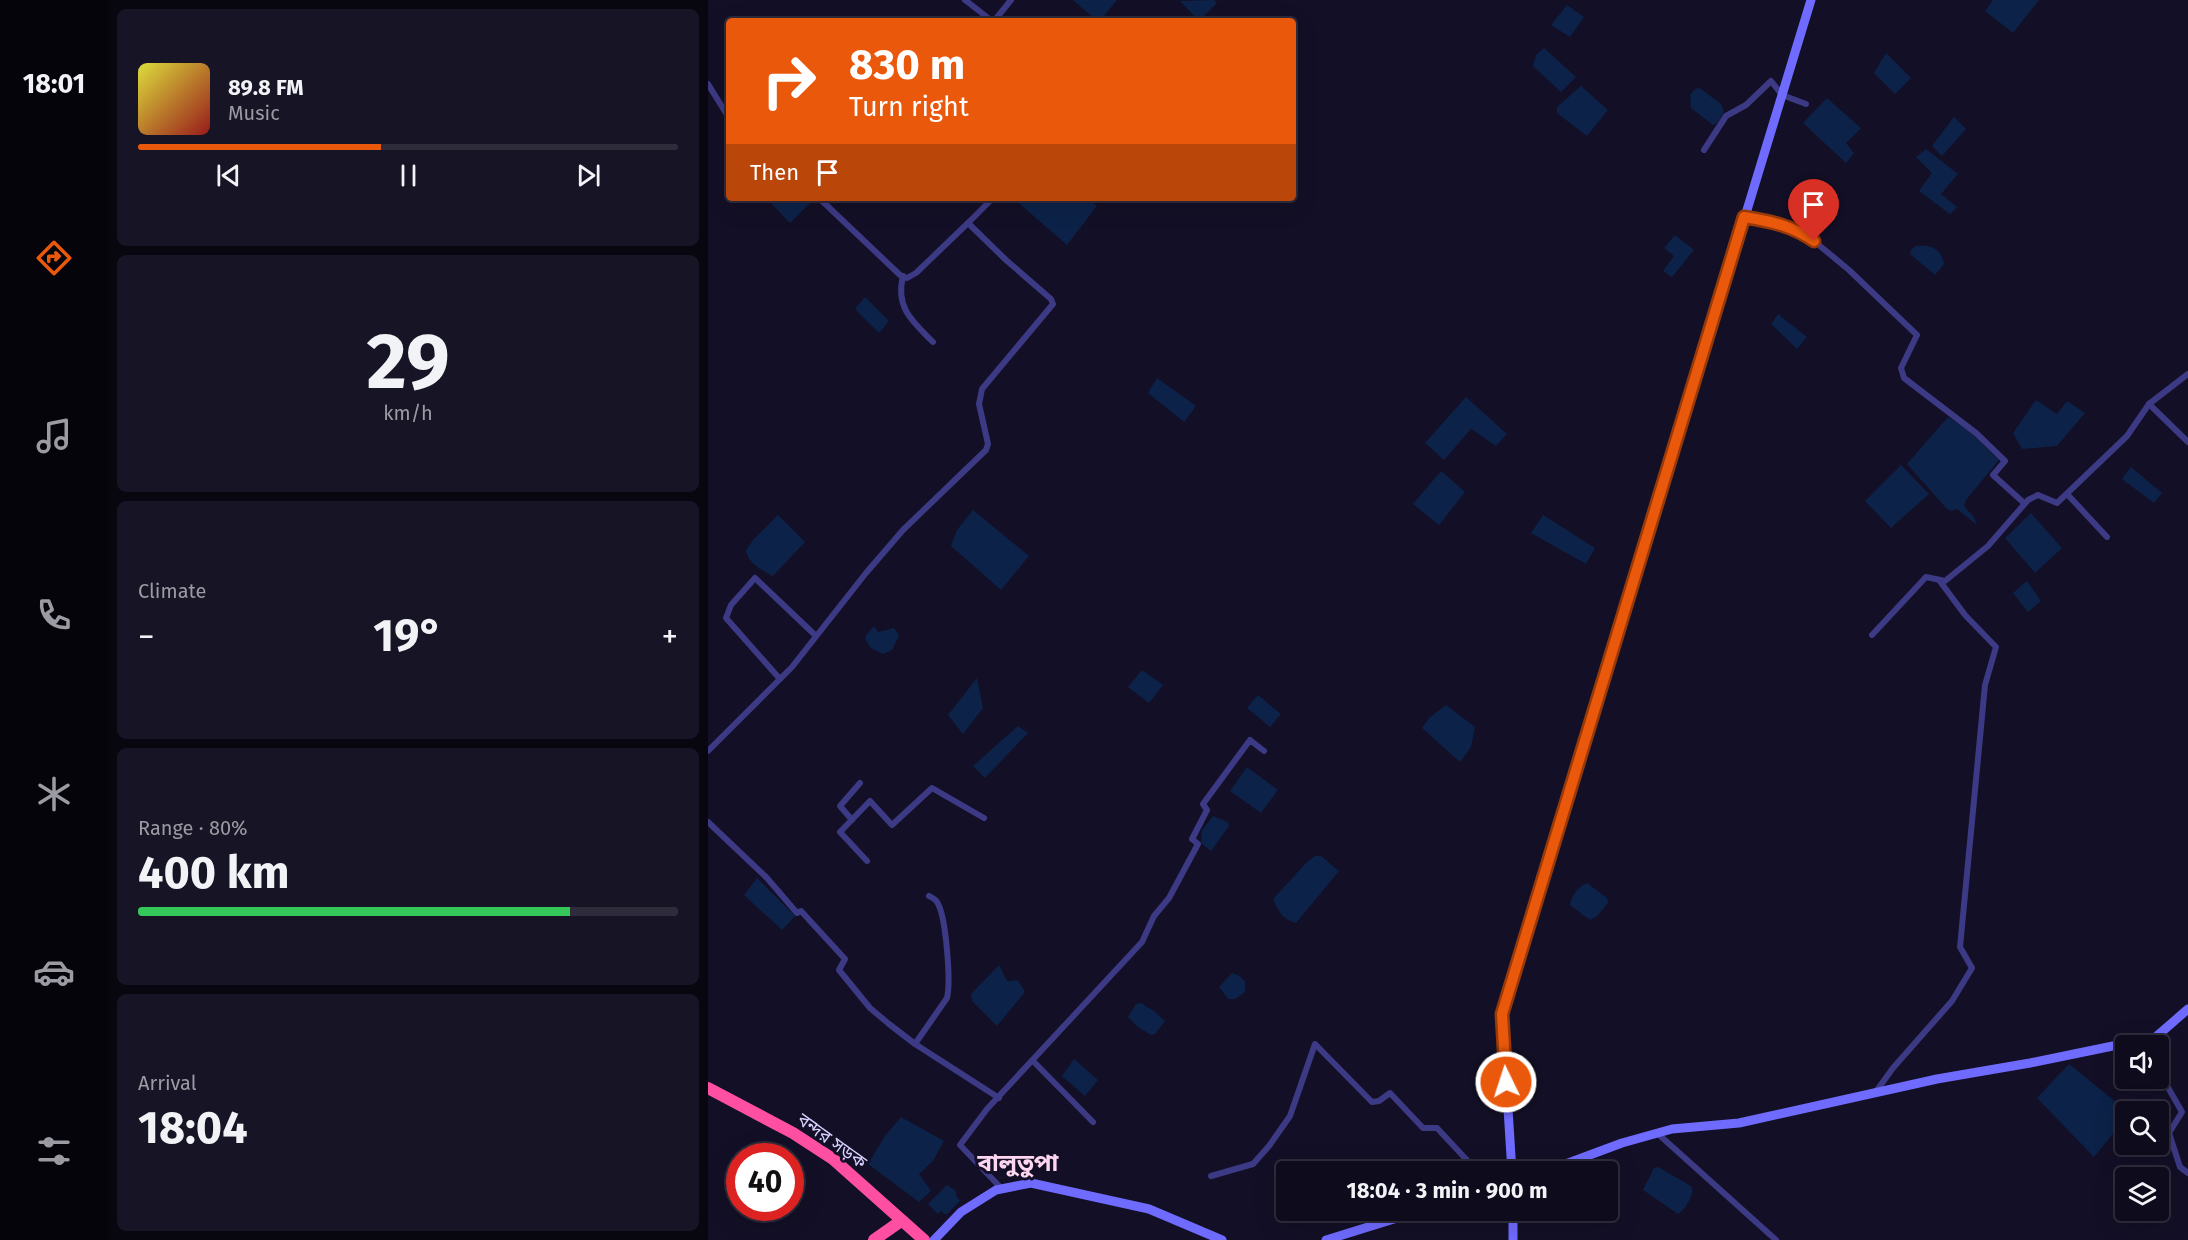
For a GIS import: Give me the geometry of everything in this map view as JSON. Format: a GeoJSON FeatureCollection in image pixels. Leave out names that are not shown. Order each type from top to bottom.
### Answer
{"type":"FeatureCollection","features":[{"type":"Feature","properties":{"kind":"highway","name":"বন্দর সড়ক"},"geometry":{"type":"LineString","coordinates":[[708,1088],[793,1133],[833,1159],[924,1240]]}},
{"type":"Feature","properties":{"kind":"highway"},"geometry":{"type":"LineString","coordinates":[[874,1240],[901,1221]]}},
{"type":"Feature","properties":{"kind":"street"},"geometry":{"type":"LineString","coordinates":[[965,0],[989,18]]}},
{"type":"Feature","properties":{"kind":"street"},"geometry":{"type":"LineString","coordinates":[[996,18],[1011,0]]}},
{"type":"Feature","properties":{"kind":"street"},"geometry":{"type":"LineString","coordinates":[[1511,1161],[1502,1014],[1811,0]]}},
{"type":"Feature","properties":{"kind":"street"},"geometry":{"type":"LineString","coordinates":[[1704,150],[1726,116],[1746,105],[1771,81],[1782,95],[1806,104]]}},
{"type":"Feature","properties":{"kind":"street"},"geometry":{"type":"LineString","coordinates":[[708,84],[726,113]]}},
{"type":"Feature","properties":{"kind":"street"},"geometry":{"type":"LineString","coordinates":[[822,201],[907,278],[916,273],[990,201]]}},
{"type":"Feature","properties":{"kind":"street"},"geometry":{"type":"LineString","coordinates":[[1744,217],[1788,226],[1800,231],[1849,270],[1917,335],[1901,369],[1904,378],[1976,433],[2005,461],[1993,475],[2024,503]]}},
{"type":"Feature","properties":{"kind":"street"},"geometry":{"type":"LineString","coordinates":[[708,751],[780,678],[903,530],[986,450],[988,444],[979,404],[982,389],[1053,304],[1051,299],[1006,260],[968,222]]}},
{"type":"Feature","properties":{"kind":"street"},"geometry":{"type":"LineString","coordinates":[[903,276],[901,285],[906,314],[933,342]]}},
{"type":"Feature","properties":{"kind":"street"},"geometry":{"type":"LineString","coordinates":[[1872,635],[1926,577],[1945,581],[1988,546],[2024,503],[2038,495],[2057,503],[2127,436],[2150,404],[2188,374]]}},
{"type":"Feature","properties":{"kind":"street"},"geometry":{"type":"LineString","coordinates":[[2150,404],[2188,442]]}},
{"type":"Feature","properties":{"kind":"street"},"geometry":{"type":"LineString","coordinates":[[2067,494],[2107,537]]}},
{"type":"Feature","properties":{"kind":"street"},"geometry":{"type":"LineString","coordinates":[[780,678],[726,618],[731,605],[755,578],[816,636]]}},
{"type":"Feature","properties":{"kind":"street"},"geometry":{"type":"LineString","coordinates":[[1875,1093],[1893,1068],[1952,1001],[1972,968],[1960,947],[1985,684],[1996,647],[1965,615],[1939,580]]}},
{"type":"Feature","properties":{"kind":"street"},"geometry":{"type":"LineString","coordinates":[[1002,1189],[960,1145],[999,1098],[1142,942],[1154,916],[1169,898],[1198,844],[1192,839],[1207,810],[1203,804],[1250,740],[1264,752]]}},
{"type":"Feature","properties":{"kind":"street"},"geometry":{"type":"LineString","coordinates":[[852,820],[840,806],[860,783]]}},
{"type":"Feature","properties":{"kind":"street"},"geometry":{"type":"LineString","coordinates":[[867,861],[840,832],[870,801],[892,825],[932,788],[984,818]]}},
{"type":"Feature","properties":{"kind":"street"},"geometry":{"type":"LineString","coordinates":[[708,822],[767,878],[797,913],[801,910],[845,959],[839,970],[870,1008],[915,1044],[999,1098]]}},
{"type":"Feature","properties":{"kind":"street"},"geometry":{"type":"LineString","coordinates":[[915,1044],[947,998],[949,989],[949,962],[940,912],[937,901],[929,896]]}},
{"type":"Feature","properties":{"kind":"street"},"geometry":{"type":"LineString","coordinates":[[2158,1035],[2188,1009]]}},
{"type":"Feature","properties":{"kind":"street"},"geometry":{"type":"LineString","coordinates":[[1211,1176],[1253,1164],[1269,1146],[1290,1116],[1315,1044],[1372,1102],[1379,1101],[1390,1093],[1423,1128],[1437,1128],[1468,1161]]}},
{"type":"Feature","properties":{"kind":"street"},"geometry":{"type":"LineString","coordinates":[[1574,1161],[1622,1143],[1672,1129],[1739,1123],[1937,1079],[2115,1048]]}},
{"type":"Feature","properties":{"kind":"street"},"geometry":{"type":"LineString","coordinates":[[1033,1061],[1093,1122]]}},
{"type":"Feature","properties":{"kind":"street"},"geometry":{"type":"LineString","coordinates":[[2168,1089],[2181,1113],[2169,1133],[2180,1167],[2188,1173]]}},
{"type":"Feature","properties":{"kind":"street"},"geometry":{"type":"LineString","coordinates":[[1658,1133],[1776,1240]]}},
{"type":"Feature","properties":{"kind":"street"},"geometry":{"type":"LineString","coordinates":[[934,1240],[961,1212],[996,1190],[1031,1183],[1138,1207],[1172,1218],[1222,1240]]}},
{"type":"Feature","properties":{"kind":"street"},"geometry":{"type":"LineString","coordinates":[[1326,1240],[1387,1221]]}},
{"type":"Feature","properties":{"kind":"street"},"geometry":{"type":"LineString","coordinates":[[1513,1221],[1513,1240]]}},
{"type":"Feature","properties":{"kind":"water"},"geometry":{"type":"Polygon","coordinates":[[[1073,0],[1117,0],[1102,18],[1094,18],[1073,0]]]}},
{"type":"Feature","properties":{"kind":"water"},"geometry":{"type":"Polygon","coordinates":[[[1214,0],[1217,3],[1202,18],[1196,18],[1180,1],[1214,0]]]}},
{"type":"Feature","properties":{"kind":"water"},"geometry":{"type":"Polygon","coordinates":[[[1993,0],[2039,0],[2013,33],[1985,11],[1993,0]]]}},
{"type":"Feature","properties":{"kind":"water"},"geometry":{"type":"Polygon","coordinates":[[[1567,5],[1584,17],[1570,37],[1551,25],[1567,5]]]}},
{"type":"Feature","properties":{"kind":"water"},"geometry":{"type":"Polygon","coordinates":[[[1544,48],[1576,77],[1561,92],[1533,66],[1536,55],[1544,48]]]}},
{"type":"Feature","properties":{"kind":"water"},"geometry":{"type":"Polygon","coordinates":[[[1886,53],[1911,78],[1895,94],[1874,73],[1886,53]]]}},
{"type":"Feature","properties":{"kind":"water"},"geometry":{"type":"Polygon","coordinates":[[[1581,86],[1608,110],[1587,136],[1557,113],[1557,107],[1581,86]]]}},
{"type":"Feature","properties":{"kind":"water"},"geometry":{"type":"Polygon","coordinates":[[[1700,88],[1721,104],[1724,112],[1713,125],[1691,108],[1690,95],[1695,89],[1700,88]]]}},
{"type":"Feature","properties":{"kind":"water"},"geometry":{"type":"Polygon","coordinates":[[[1827,98],[1861,128],[1846,143],[1854,153],[1846,163],[1803,123],[1827,98]]]}},
{"type":"Feature","properties":{"kind":"water"},"geometry":{"type":"Polygon","coordinates":[[[1954,117],[1966,129],[1942,156],[1932,146],[1954,117]]]}},
{"type":"Feature","properties":{"kind":"water"},"geometry":{"type":"Polygon","coordinates":[[[1926,149],[1958,174],[1941,194],[1957,207],[1950,214],[1919,191],[1932,173],[1916,157],[1926,149]]]}},
{"type":"Feature","properties":{"kind":"water"},"geometry":{"type":"Polygon","coordinates":[[[769,201],[808,201],[810,203],[790,223],[769,201]]]}},
{"type":"Feature","properties":{"kind":"water"},"geometry":{"type":"Polygon","coordinates":[[[1016,201],[1091,201],[1097,206],[1067,245],[1016,201]]]}},
{"type":"Feature","properties":{"kind":"water"},"geometry":{"type":"Polygon","coordinates":[[[1675,235],[1694,250],[1672,277],[1663,271],[1674,256],[1664,248],[1675,235]]]}},
{"type":"Feature","properties":{"kind":"water"},"geometry":{"type":"Polygon","coordinates":[[[1916,246],[1931,247],[1941,254],[1944,264],[1935,275],[1910,254],[1916,246]]]}},
{"type":"Feature","properties":{"kind":"water"},"geometry":{"type":"Polygon","coordinates":[[[865,297],[889,321],[879,333],[855,309],[865,297]]]}},
{"type":"Feature","properties":{"kind":"water"},"geometry":{"type":"Polygon","coordinates":[[[1778,314],[1807,337],[1797,349],[1771,324],[1778,314]]]}},
{"type":"Feature","properties":{"kind":"water"},"geometry":{"type":"Polygon","coordinates":[[[1157,378],[1196,406],[1184,422],[1148,393],[1157,378]]]}},
{"type":"Feature","properties":{"kind":"water"},"geometry":{"type":"Polygon","coordinates":[[[1466,397],[1507,434],[1496,446],[1471,429],[1444,460],[1425,443],[1466,397]]]}},
{"type":"Feature","properties":{"kind":"water"},"geometry":{"type":"Polygon","coordinates":[[[2036,400],[2057,414],[2067,401],[2085,413],[2057,446],[2022,449],[2013,433],[2036,400]]]}},
{"type":"Feature","properties":{"kind":"water"},"geometry":{"type":"Polygon","coordinates":[[[1948,417],[1967,429],[1999,460],[1966,500],[1964,506],[1974,517],[1977,525],[1957,509],[1951,511],[1946,508],[1907,464],[1948,417]]]}},
{"type":"Feature","properties":{"kind":"water"},"geometry":{"type":"Polygon","coordinates":[[[1901,465],[1929,494],[1891,528],[1865,501],[1901,465]]]}},
{"type":"Feature","properties":{"kind":"water"},"geometry":{"type":"Polygon","coordinates":[[[2131,467],[2162,493],[2154,503],[2122,479],[2131,467]]]}},
{"type":"Feature","properties":{"kind":"water"},"geometry":{"type":"Polygon","coordinates":[[[1441,471],[1465,492],[1439,525],[1413,504],[1441,471]]]}},
{"type":"Feature","properties":{"kind":"water"},"geometry":{"type":"Polygon","coordinates":[[[973,510],[1029,556],[1001,590],[951,546],[957,530],[973,510]]]}},
{"type":"Feature","properties":{"kind":"water"},"geometry":{"type":"Polygon","coordinates":[[[2031,513],[2062,548],[2035,573],[2005,538],[2031,513]]]}},
{"type":"Feature","properties":{"kind":"water"},"geometry":{"type":"Polygon","coordinates":[[[778,515],[805,542],[773,576],[752,563],[746,550],[778,515]]]}},
{"type":"Feature","properties":{"kind":"water"},"geometry":{"type":"Polygon","coordinates":[[[1543,515],[1595,548],[1586,564],[1531,533],[1543,515]]]}},
{"type":"Feature","properties":{"kind":"water"},"geometry":{"type":"Polygon","coordinates":[[[2027,581],[2041,601],[2028,612],[2013,593],[2027,581]]]}},
{"type":"Feature","properties":{"kind":"water"},"geometry":{"type":"Polygon","coordinates":[[[874,626],[878,632],[894,628],[899,636],[892,650],[883,654],[871,648],[865,639],[874,626]]]}},
{"type":"Feature","properties":{"kind":"water"},"geometry":{"type":"Polygon","coordinates":[[[1142,670],[1163,685],[1149,703],[1128,687],[1142,670]]]}},
{"type":"Feature","properties":{"kind":"water"},"geometry":{"type":"Polygon","coordinates":[[[977,678],[983,708],[963,734],[948,715],[977,678]]]}},
{"type":"Feature","properties":{"kind":"water"},"geometry":{"type":"Polygon","coordinates":[[[1258,695],[1281,714],[1270,727],[1247,708],[1258,695]]]}},
{"type":"Feature","properties":{"kind":"water"},"geometry":{"type":"Polygon","coordinates":[[[1446,705],[1475,727],[1471,747],[1460,762],[1422,728],[1429,718],[1446,705]]]}},
{"type":"Feature","properties":{"kind":"water"},"geometry":{"type":"Polygon","coordinates":[[[1018,726],[1028,733],[985,778],[973,766],[1018,726]]]}},
{"type":"Feature","properties":{"kind":"water"},"geometry":{"type":"Polygon","coordinates":[[[1247,767],[1278,790],[1261,813],[1230,791],[1247,767]]]}},
{"type":"Feature","properties":{"kind":"water"},"geometry":{"type":"Polygon","coordinates":[[[1213,816],[1228,822],[1229,826],[1211,851],[1201,843],[1202,830],[1213,816]]]}},
{"type":"Feature","properties":{"kind":"water"},"geometry":{"type":"Polygon","coordinates":[[[1315,856],[1321,856],[1339,871],[1296,923],[1282,914],[1273,899],[1315,856]]]}},
{"type":"Feature","properties":{"kind":"water"},"geometry":{"type":"Polygon","coordinates":[[[757,878],[795,916],[782,930],[744,895],[757,878]]]}},
{"type":"Feature","properties":{"kind":"water"},"geometry":{"type":"Polygon","coordinates":[[[1587,883],[1607,898],[1608,903],[1597,916],[1590,920],[1570,905],[1575,892],[1587,883]]]}},
{"type":"Feature","properties":{"kind":"water"},"geometry":{"type":"Polygon","coordinates":[[[999,965],[1007,981],[1018,980],[1025,992],[997,1026],[972,1001],[971,994],[999,965]]]}},
{"type":"Feature","properties":{"kind":"water"},"geometry":{"type":"Polygon","coordinates":[[[1232,973],[1245,981],[1245,992],[1235,999],[1228,999],[1219,987],[1232,973]]]}},
{"type":"Feature","properties":{"kind":"water"},"geometry":{"type":"Polygon","coordinates":[[[1141,1003],[1165,1021],[1155,1034],[1151,1035],[1138,1027],[1128,1017],[1136,1004],[1141,1003]]]}},
{"type":"Feature","properties":{"kind":"water"},"geometry":{"type":"Polygon","coordinates":[[[1074,1059],[1098,1080],[1085,1096],[1062,1076],[1074,1059]]]}},
{"type":"Feature","properties":{"kind":"water"},"geometry":{"type":"Polygon","coordinates":[[[2069,1064],[2115,1101],[2115,1131],[2094,1157],[2037,1098],[2069,1064]]]}},
{"type":"Feature","properties":{"kind":"water"},"geometry":{"type":"Polygon","coordinates":[[[901,1117],[944,1141],[933,1161],[919,1174],[931,1191],[919,1202],[868,1164],[885,1136],[901,1117]]]}},
{"type":"Feature","properties":{"kind":"water"},"geometry":{"type":"Polygon","coordinates":[[[1658,1167],[1691,1186],[1693,1191],[1689,1200],[1678,1214],[1643,1190],[1654,1168],[1658,1167]]]}},
{"type":"Feature","properties":{"kind":"water"},"geometry":{"type":"Polygon","coordinates":[[[947,1185],[956,1191],[960,1201],[946,1215],[941,1211],[938,1214],[928,1204],[947,1185]]]}},
{"type":"Feature","properties":{"kind":"district","name":"বালুতুপা"},"geometry":{"type":"Point","coordinates":[1018,1163]}},
{"type":"Feature","properties":{"kind":"route"},"geometry":{"type":"LineString","coordinates":[[1506,1082],[1502,1014],[1744,217],[1788,226],[1814,241]]}}]}
